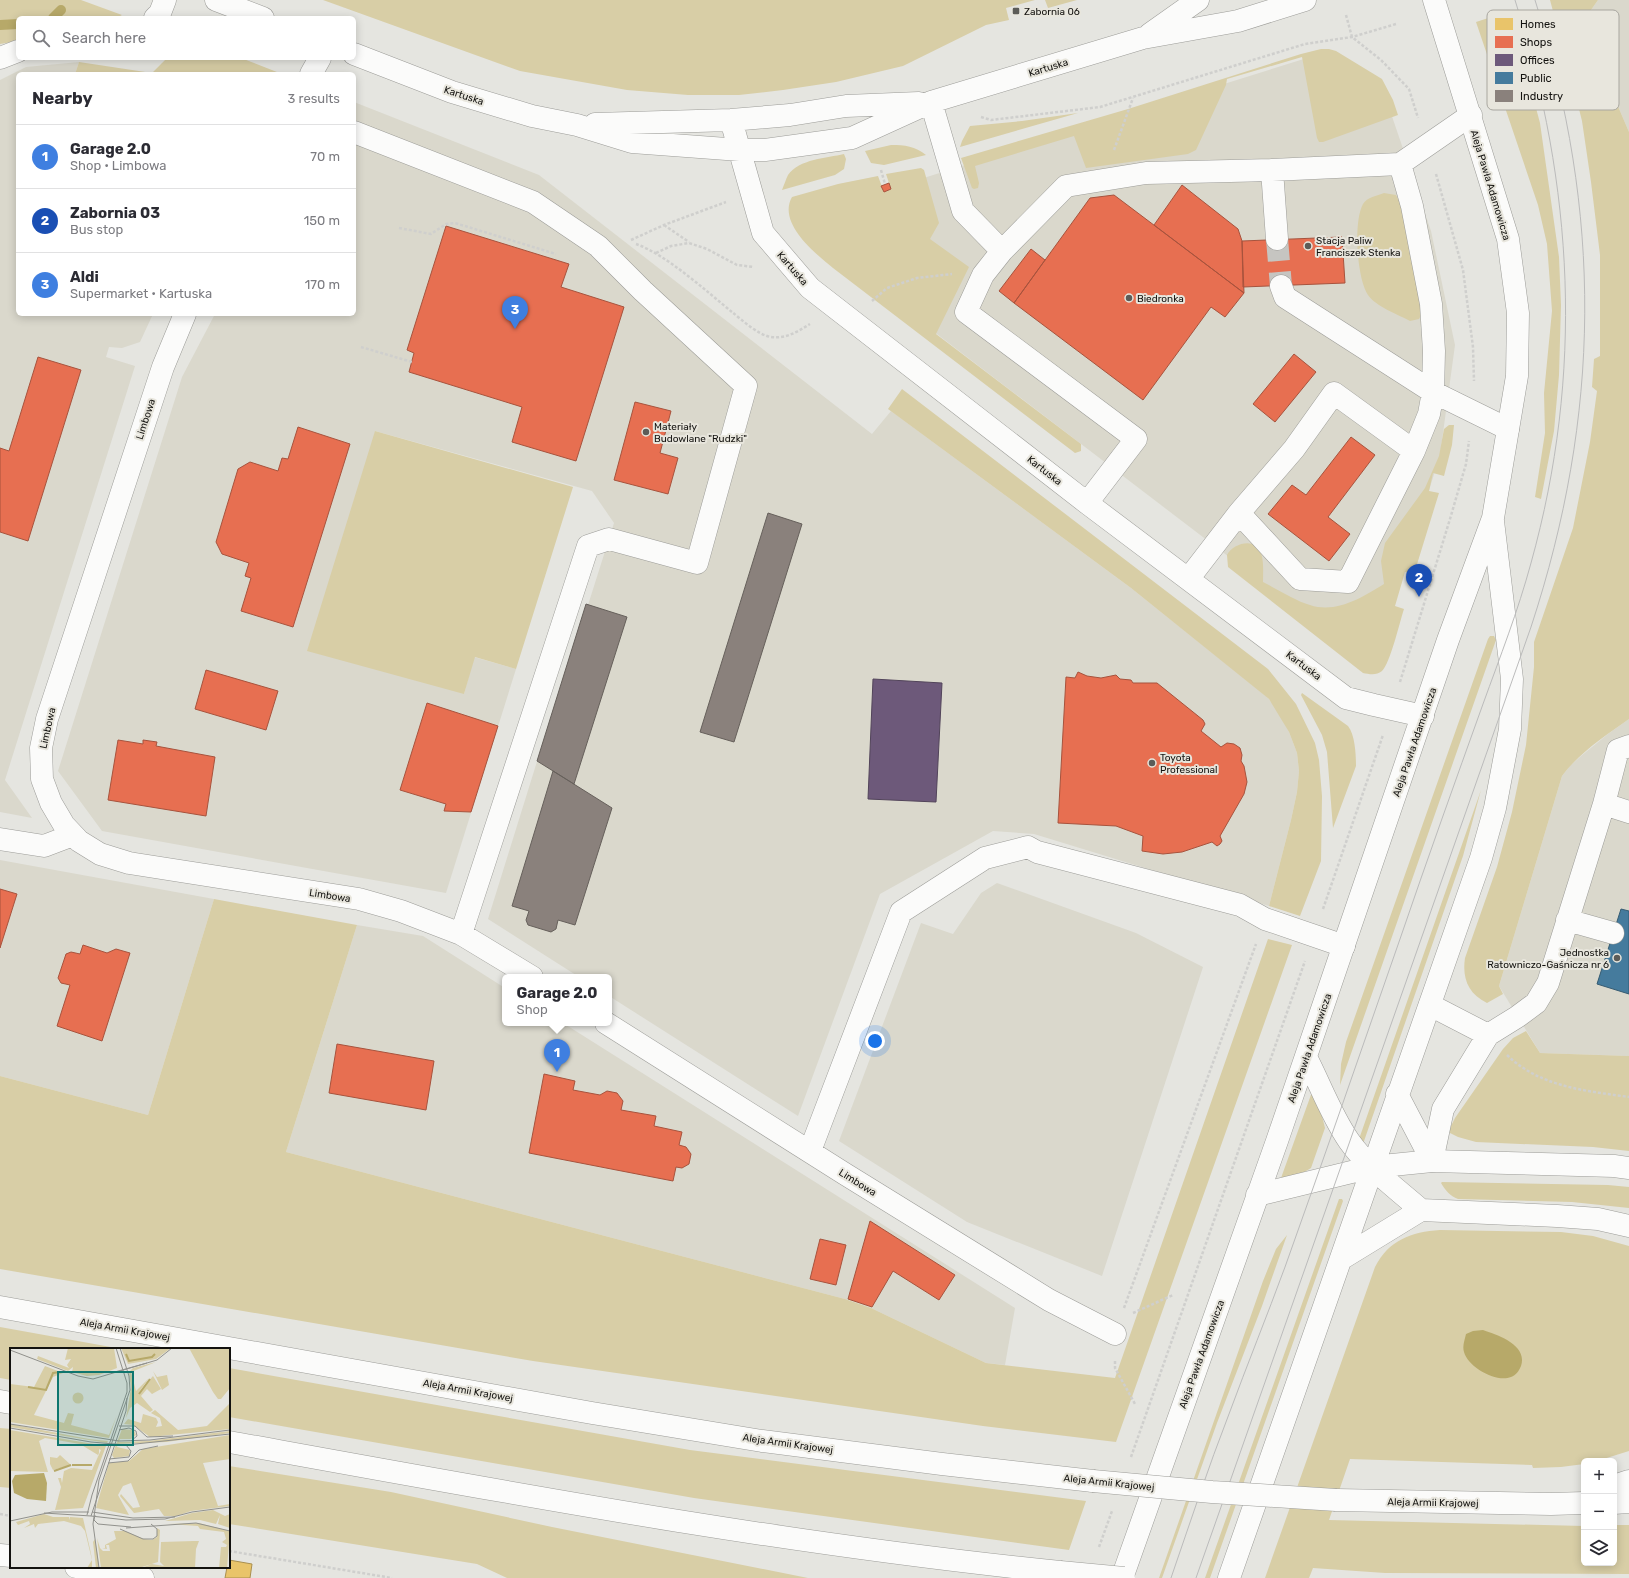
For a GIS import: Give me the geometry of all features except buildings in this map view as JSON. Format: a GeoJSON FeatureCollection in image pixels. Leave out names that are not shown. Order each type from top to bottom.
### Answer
{"type":"FeatureCollection","features":[{"type":"Feature","properties":{"kind":"main road"},"geometry":{"type":"LineString","coordinates":[[157,16],[160,13],[165,0]]}},
{"type":"Feature","properties":{"kind":"main road"},"geometry":{"type":"LineString","coordinates":[[216,0],[258,16]]}},
{"type":"Feature","properties":{"kind":"main road","name":"Kartuska"},"geometry":{"type":"LineString","coordinates":[[1143,38],[1198,0]]}},
{"type":"Feature","properties":{"kind":"main road","name":"Kartuska"},"geometry":{"type":"LineString","coordinates":[[356,55],[452,92],[532,116],[577,125],[632,142],[740,150],[765,150],[852,138],[931,102],[1143,38],[1238,21],[1306,0]]}},
{"type":"Feature","properties":{"kind":"main road","name":"Aleja Pawła Adamowicza"},"geometry":{"type":"LineString","coordinates":[[1123,1578],[1306,1057],[1448,640],[1493,518],[1517,376],[1518,313],[1508,239],[1434,0]]}},
{"type":"Feature","properties":{"kind":"main road"},"geometry":{"type":"LineString","coordinates":[[0,58],[16,52]]}},
{"type":"Feature","properties":{"kind":"main road"},"geometry":{"type":"LineString","coordinates":[[312,72],[319,60]]}},
{"type":"Feature","properties":{"kind":"main road"},"geometry":{"type":"LineString","coordinates":[[931,102],[963,211],[1002,251]]}},
{"type":"Feature","properties":{"kind":"main road","name":"Kartuska"},"geometry":{"type":"LineString","coordinates":[[577,125],[731,120],[790,115],[846,106],[931,102]]}},
{"type":"Feature","properties":{"kind":"main road"},"geometry":{"type":"LineString","coordinates":[[1087,503],[1136,439],[966,312],[983,275],[1002,251],[1066,186],[1146,174],[1400,164],[1470,116]]}},
{"type":"Feature","properties":{"kind":"main road","name":"Kartuska"},"geometry":{"type":"LineString","coordinates":[[731,120],[763,233],[810,288],[1087,503],[1346,698],[1392,710],[1423,716]]}},
{"type":"Feature","properties":{"kind":"main road"},"geometry":{"type":"LineString","coordinates":[[356,133],[534,202],[598,246],[643,291],[746,386],[697,563],[609,539],[588,546],[461,934]]}},
{"type":"Feature","properties":{"kind":"main road"},"geometry":{"type":"LineString","coordinates":[[1239,513],[1300,579],[1348,582],[1414,451],[1429,414],[1433,392],[1434,351],[1431,304],[1412,206],[1400,164]]}},
{"type":"Feature","properties":{"kind":"main road"},"geometry":{"type":"LineString","coordinates":[[1272,170],[1278,239]]}},
{"type":"Feature","properties":{"kind":"main road"},"geometry":{"type":"LineString","coordinates":[[1281,286],[1285,297],[1433,392],[1508,429]]}},
{"type":"Feature","properties":{"kind":"main road","name":"Limbowa"},"geometry":{"type":"LineString","coordinates":[[184,316],[160,375],[47,719],[41,748],[42,779],[51,803],[64,825],[73,835],[79,841],[100,854],[129,864],[359,899],[401,911],[461,934],[527,974]]}},
{"type":"Feature","properties":{"kind":"main road"},"geometry":{"type":"LineString","coordinates":[[1188,578],[1239,513],[1294,448],[1334,393],[1414,451]]}},
{"type":"Feature","properties":{"kind":"main road","name":"Aleja Pawła Adamowicza"},"geometry":{"type":"LineString","coordinates":[[1229,1578],[1341,1259],[1397,1094],[1430,1005],[1481,858],[1495,808],[1510,729],[1512,679],[1493,518]]}},
{"type":"Feature","properties":{"kind":"main road"},"geometry":{"type":"LineString","coordinates":[[1432,1161],[1443,1109],[1488,1035],[1536,1003],[1548,983],[1604,804],[1618,750],[1629,746]]}},
{"type":"Feature","properties":{"kind":"main road"},"geometry":{"type":"LineString","coordinates":[[1604,804],[1629,812]]}},
{"type":"Feature","properties":{"kind":"main road"},"geometry":{"type":"LineString","coordinates":[[0,839],[44,846],[73,835]]}},
{"type":"Feature","properties":{"kind":"main road"},"geometry":{"type":"LineString","coordinates":[[810,1151],[901,912],[985,858],[1028,847],[1038,852],[1240,905],[1265,919],[1344,946]]}},
{"type":"Feature","properties":{"kind":"main road"},"geometry":{"type":"LineString","coordinates":[[1567,920],[1613,933]]}},
{"type":"Feature","properties":{"kind":"main road"},"geometry":{"type":"LineString","coordinates":[[1430,1005],[1488,1035]]}},
{"type":"Feature","properties":{"kind":"main road","name":"Limbowa"},"geometry":{"type":"LineString","coordinates":[[611,1026],[845,1174],[1049,1300],[1118,1326]]}},
{"type":"Feature","properties":{"kind":"main road"},"geometry":{"type":"LineString","coordinates":[[1306,1057],[1336,1120],[1350,1142],[1372,1167],[1421,1210]]}},
{"type":"Feature","properties":{"kind":"main road"},"geometry":{"type":"LineString","coordinates":[[1397,1094],[1432,1161]]}},
{"type":"Feature","properties":{"kind":"main road"},"geometry":{"type":"LineString","coordinates":[[1257,1196],[1372,1167],[1432,1161],[1614,1166],[1629,1168]]}},
{"type":"Feature","properties":{"kind":"main road"},"geometry":{"type":"LineString","coordinates":[[1341,1259],[1421,1210],[1598,1219],[1629,1226]]}},
{"type":"Feature","properties":{"kind":"main road","name":"Aleja Armii Krajowej"},"geometry":{"type":"LineString","coordinates":[[0,1307],[754,1440],[950,1465],[1093,1481],[1212,1492],[1336,1500],[1551,1504],[1581,1503]]}},
{"type":"Feature","properties":{"kind":"main road"},"geometry":{"type":"LineString","coordinates":[[0,1401],[10,1403]]}},
{"type":"Feature","properties":{"kind":"main road"},"geometry":{"type":"LineString","coordinates":[[230,1442],[599,1508],[711,1526],[892,1551],[1060,1572],[1123,1578]]}},
{"type":"Feature","properties":{"kind":"main road"},"geometry":{"type":"LineString","coordinates":[[1617,1485],[1629,1481]]}},
{"type":"Feature","properties":{"kind":"main road"},"geometry":{"type":"LineString","coordinates":[[1551,1504],[1581,1495]]}},
{"type":"Feature","properties":{"kind":"main road"},"geometry":{"type":"LineString","coordinates":[[1617,1503],[1629,1502]]}},
{"type":"Feature","properties":{"kind":"main road"},"geometry":{"type":"LineString","coordinates":[[0,1555],[10,1556]]}},
{"type":"Feature","properties":{"kind":"main road"},"geometry":{"type":"LineString","coordinates":[[82,1568],[143,1578]]}},
{"type":"Feature","properties":{"kind":"path"},"geometry":{"type":"LineString","coordinates":[[1346,15],[1352,37],[1381,60]]}},
{"type":"Feature","properties":{"kind":"path"},"geometry":{"type":"LineString","coordinates":[[976,116],[991,120],[1100,108],[1304,44],[1352,37],[1396,24]]}},
{"type":"Feature","properties":{"kind":"path"},"geometry":{"type":"LineString","coordinates":[[1103,180],[1133,97]]}},
{"type":"Feature","properties":{"kind":"path"},"geometry":{"type":"LineString","coordinates":[[881,170],[885,184]]}},
{"type":"Feature","properties":{"kind":"path"},"geometry":{"type":"LineString","coordinates":[[730,200],[664,225],[628,241],[650,248],[752,328],[770,337],[790,336],[814,322]]}},
{"type":"Feature","properties":{"kind":"path"},"geometry":{"type":"LineString","coordinates":[[399,228],[431,234],[446,224],[454,224],[560,255],[576,255],[598,246]]}},
{"type":"Feature","properties":{"kind":"path"},"geometry":{"type":"LineString","coordinates":[[664,225],[689,243],[707,249],[737,265],[756,268]]}},
{"type":"Feature","properties":{"kind":"path"},"geometry":{"type":"LineString","coordinates":[[656,253],[671,246],[689,243]]}},
{"type":"Feature","properties":{"kind":"path"},"geometry":{"type":"LineString","coordinates":[[870,303],[887,288],[917,278],[957,274],[983,275]]}},
{"type":"Feature","properties":{"kind":"path"},"geometry":{"type":"LineString","coordinates":[[361,347],[412,362]]}},
{"type":"Feature","properties":{"kind":"path"},"geometry":{"type":"LineString","coordinates":[[1130,1457],[1392,710],[1450,519]]}},
{"type":"Feature","properties":{"kind":"path"},"geometry":{"type":"LineString","coordinates":[[1135,1404],[1115,1368],[1118,1326],[1265,919]]}},
{"type":"Feature","properties":{"kind":"path"},"geometry":{"type":"LineString","coordinates":[[1488,1035],[1509,1057],[1536,1075],[1572,1089],[1629,1097]]}},
{"type":"Feature","properties":{"kind":"path"},"geometry":{"type":"LineString","coordinates":[[1118,1326],[1173,1296]]}},
{"type":"Feature","properties":{"kind":"path"},"geometry":{"type":"LineString","coordinates":[[1099,1548],[1112,1510]]}},
{"type":"Feature","properties":{"kind":"path"},"geometry":{"type":"LineString","coordinates":[[0,1514],[10,1516]]}},
{"type":"Feature","properties":{"kind":"path"},"geometry":{"type":"LineString","coordinates":[[230,1552],[392,1578]]}},
{"type":"Feature","properties":{"kind":"shaded area"},"geometry":{"type":"Polygon","coordinates":[[[0,0],[81,0],[122,15],[16,16],[16,41],[0,44],[0,0]]]}},
{"type":"Feature","properties":{"kind":"shaded area"},"geometry":{"type":"Polygon","coordinates":[[[323,0],[1035,0],[1006,8],[1009,20],[986,25],[903,66],[836,82],[783,90],[739,95],[688,95],[627,90],[520,71],[323,0]]]}},
{"type":"Feature","properties":{"kind":"shaded area"},"geometry":{"type":"Polygon","coordinates":[[[1045,0],[1077,0],[1048,8],[1045,0]]]}},
{"type":"Feature","properties":{"kind":"shaded area"},"geometry":{"type":"Polygon","coordinates":[[[1550,0],[1598,0],[1591,10],[1553,10],[1550,0]]]}},
{"type":"Feature","properties":{"kind":"shaded area"},"geometry":{"type":"Polygon","coordinates":[[[1598,0],[1629,0],[1629,132],[1619,109],[1619,10],[1591,10],[1598,0]]]}},
{"type":"Feature","properties":{"kind":"shaded area"},"geometry":{"type":"Polygon","coordinates":[[[1487,18],[1487,54],[1476,22],[1487,18]]]}},
{"type":"Feature","properties":{"kind":"shaded area"},"geometry":{"type":"Polygon","coordinates":[[[1321,49],[1336,51],[1382,79],[1393,100],[1398,115],[1323,142],[1319,142],[1302,57],[1227,79],[1226,85],[1196,150],[1188,154],[1086,168],[1074,136],[975,166],[979,183],[978,188],[974,189],[972,188],[961,158],[1128,109],[1321,49]]]}},
{"type":"Feature","properties":{"kind":"shaded area"},"geometry":{"type":"Polygon","coordinates":[[[1323,53],[1381,84],[1431,231],[1455,345],[1440,455],[1422,513],[1385,585],[1343,613],[1288,602],[878,289],[884,192],[914,181],[1323,53]]]}},
{"type":"Feature","properties":{"kind":"shaded area"},"geometry":{"type":"Polygon","coordinates":[[[165,60],[246,60],[277,72],[153,72],[165,60]]]}},
{"type":"Feature","properties":{"kind":"shaded area"},"geometry":{"type":"Polygon","coordinates":[[[79,62],[76,72],[16,72],[26,67],[79,62]]]}},
{"type":"Feature","properties":{"kind":"shaded area"},"geometry":{"type":"Polygon","coordinates":[[[79,62],[145,72],[76,72],[79,62]]]}},
{"type":"Feature","properties":{"kind":"shaded area"},"geometry":{"type":"Polygon","coordinates":[[[16,72],[16,316],[152,316],[140,342],[122,348],[109,347],[106,357],[135,366],[5,780],[32,818],[0,812],[0,80],[16,72]]]}},
{"type":"Feature","properties":{"kind":"shaded area"},"geometry":{"type":"Polygon","coordinates":[[[356,103],[539,175],[872,434],[891,411],[1131,588],[1269,699],[1279,713],[1289,732],[1297,753],[1299,771],[1297,792],[1291,820],[1269,906],[1034,834],[993,831],[880,894],[798,1116],[612,998],[612,974],[574,974],[488,919],[586,604],[588,605],[614,523],[592,491],[375,431],[464,694],[474,657],[516,669],[446,893],[102,831],[58,771],[182,377],[214,316],[356,316],[356,103]]]}},
{"type":"Feature","properties":{"kind":"shaded area"},"geometry":{"type":"Polygon","coordinates":[[[1619,109],[1629,132],[1629,719],[1584,752],[1562,776],[1499,986],[1503,994],[1487,1003],[1475,995],[1468,985],[1464,972],[1465,958],[1497,867],[1512,812],[1526,745],[1534,667],[1534,642],[1573,528],[1590,442],[1597,391],[1592,387],[1594,359],[1600,356],[1600,255],[1579,110],[1619,110],[1619,109]]]}},
{"type":"Feature","properties":{"kind":"shaded area"},"geometry":{"type":"Polygon","coordinates":[[[1506,110],[1537,110],[1540,123],[1559,257],[1561,305],[1559,375],[1554,431],[1541,499],[1535,497],[1545,433],[1544,393],[1552,311],[1547,244],[1538,205],[1506,110]]]}},
{"type":"Feature","properties":{"kind":"shaded area"},"geometry":{"type":"Polygon","coordinates":[[[1078,113],[960,147],[970,126],[1022,121],[1078,113]]]}},
{"type":"Feature","properties":{"kind":"shaded area"},"geometry":{"type":"Polygon","coordinates":[[[891,145],[910,147],[926,155],[884,165],[871,163],[865,151],[891,145]]]}},
{"type":"Feature","properties":{"kind":"shaded area"},"geometry":{"type":"Polygon","coordinates":[[[844,154],[846,159],[844,169],[835,175],[782,190],[788,175],[799,166],[806,162],[844,154]]]}},
{"type":"Feature","properties":{"kind":"shaded area"},"geometry":{"type":"Polygon","coordinates":[[[921,168],[924,170],[939,223],[930,239],[969,267],[936,334],[1081,444],[1081,451],[1075,453],[833,268],[817,255],[800,237],[794,227],[790,217],[789,207],[792,197],[838,184],[878,176],[884,192],[891,189],[886,174],[921,168]]]}},
{"type":"Feature","properties":{"kind":"shaded area"},"geometry":{"type":"Polygon","coordinates":[[[1384,193],[1396,195],[1401,205],[1424,310],[1419,319],[1410,321],[1376,303],[1368,295],[1361,277],[1357,236],[1360,212],[1363,204],[1367,200],[1384,193]]]}},
{"type":"Feature","properties":{"kind":"shaded area"},"geometry":{"type":"Polygon","coordinates":[[[902,389],[1268,669],[1296,704],[1315,743],[1319,760],[1322,796],[1321,861],[1300,916],[1269,906],[1291,820],[1297,792],[1299,771],[1297,753],[1289,732],[1269,699],[1131,588],[888,409],[902,389]]]}},
{"type":"Feature","properties":{"kind":"shaded area"},"geometry":{"type":"Polygon","coordinates":[[[1449,425],[1454,425],[1452,445],[1444,476],[1433,473],[1429,491],[1439,493],[1414,574],[1405,572],[1395,606],[1404,609],[1388,660],[1380,673],[1363,673],[1228,567],[1227,555],[1230,551],[1239,545],[1250,543],[1258,548],[1262,556],[1263,582],[1299,601],[1320,607],[1339,606],[1349,603],[1384,584],[1381,561],[1385,543],[1425,488],[1439,456],[1444,429],[1449,425]]]}},
{"type":"Feature","properties":{"kind":"shaded area"},"geometry":{"type":"Polygon","coordinates":[[[375,431],[573,487],[516,669],[475,657],[464,694],[307,651],[375,431]]]}},
{"type":"Feature","properties":{"kind":"shaded area"},"geometry":{"type":"Polygon","coordinates":[[[1490,636],[1494,636],[1496,640],[1340,1085],[1341,1064],[1346,1042],[1490,636]]]}},
{"type":"Feature","properties":{"kind":"shaded area"},"geometry":{"type":"Polygon","coordinates":[[[1302,693],[1348,726],[1354,739],[1356,766],[1333,828],[1327,752],[1322,735],[1301,695],[1302,693]]]}},
{"type":"Feature","properties":{"kind":"shaded area"},"geometry":{"type":"Polygon","coordinates":[[[1629,719],[1629,1056],[1540,1053],[1499,986],[1562,776],[1581,756],[1629,719]]]}},
{"type":"Feature","properties":{"kind":"shaded area"},"geometry":{"type":"Polygon","coordinates":[[[1481,790],[1463,856],[1363,1144],[1358,1142],[1481,790]]]}},
{"type":"Feature","properties":{"kind":"shaded area"},"geometry":{"type":"Polygon","coordinates":[[[0,860],[214,899],[148,1115],[0,1076],[0,860]]]}},
{"type":"Feature","properties":{"kind":"shaded area"},"geometry":{"type":"Polygon","coordinates":[[[997,883],[1136,933],[1203,967],[1102,1276],[967,1222],[839,1141],[921,923],[953,934],[981,893],[997,883]]]}},
{"type":"Feature","properties":{"kind":"shaded area"},"geometry":{"type":"Polygon","coordinates":[[[214,899],[357,925],[286,1152],[845,1299],[871,1308],[986,1363],[1115,1378],[1268,939],[1292,945],[1116,1442],[983,1426],[533,1361],[0,1269],[0,1076],[148,1115],[214,899]]]}},
{"type":"Feature","properties":{"kind":"shaded area"},"geometry":{"type":"Polygon","coordinates":[[[357,925],[423,936],[502,986],[502,1026],[568,1026],[1015,1308],[1005,1365],[986,1363],[871,1308],[845,1299],[286,1152],[357,925]]]}},
{"type":"Feature","properties":{"kind":"shaded area"},"geometry":{"type":"Polygon","coordinates":[[[1526,1031],[1540,1053],[1629,1056],[1629,1151],[1593,1147],[1476,1142],[1458,1137],[1448,1132],[1455,1118],[1503,1049],[1513,1038],[1526,1031]]]}},
{"type":"Feature","properties":{"kind":"shaded area"},"geometry":{"type":"Polygon","coordinates":[[[1312,1092],[1321,1112],[1325,1128],[1311,1168],[1293,1179],[1281,1178],[1312,1092]]]}},
{"type":"Feature","properties":{"kind":"shaded area"},"geometry":{"type":"Polygon","coordinates":[[[1441,1183],[1608,1185],[1629,1187],[1629,1208],[1572,1202],[1458,1199],[1444,1188],[1441,1183]]]}},
{"type":"Feature","properties":{"kind":"shaded area"},"geometry":{"type":"Polygon","coordinates":[[[1339,1199],[1342,1199],[1343,1201],[1210,1578],[1205,1578],[1339,1199]]]}},
{"type":"Feature","properties":{"kind":"shaded area"},"geometry":{"type":"Polygon","coordinates":[[[1429,1231],[1561,1232],[1593,1236],[1629,1246],[1629,1451],[1607,1458],[1581,1458],[1581,1464],[1533,1468],[1532,1465],[1350,1459],[1329,1520],[1581,1526],[1581,1566],[1617,1566],[1617,1525],[1629,1525],[1629,1574],[1385,1573],[1313,1568],[1309,1578],[1265,1578],[1375,1267],[1387,1250],[1394,1244],[1410,1235],[1429,1231]]]}},
{"type":"Feature","properties":{"kind":"shaded area"},"geometry":{"type":"Polygon","coordinates":[[[1287,1235],[1262,1306],[1217,1423],[1162,1578],[1159,1578],[1263,1281],[1276,1249],[1287,1235]]]}},
{"type":"Feature","properties":{"kind":"shaded area"},"geometry":{"type":"Polygon","coordinates":[[[0,1327],[116,1348],[10,1348],[10,1380],[0,1378],[0,1327]]]}},
{"type":"Feature","properties":{"kind":"shaded area"},"geometry":{"type":"Polygon","coordinates":[[[1483,1330],[1510,1342],[1520,1352],[1522,1359],[1521,1366],[1511,1377],[1498,1378],[1491,1376],[1477,1368],[1467,1358],[1463,1347],[1466,1334],[1473,1331],[1483,1330]]]}},
{"type":"Feature","properties":{"kind":"shaded area"},"geometry":{"type":"Polygon","coordinates":[[[230,1368],[690,1450],[1086,1501],[1069,1550],[694,1498],[230,1417],[230,1368]]]}},
{"type":"Feature","properties":{"kind":"shaded area"},"geometry":{"type":"Polygon","coordinates":[[[0,1428],[10,1429],[10,1488],[0,1487],[0,1428]]]}},
{"type":"Feature","properties":{"kind":"shaded area"},"geometry":{"type":"Polygon","coordinates":[[[230,1466],[391,1492],[552,1527],[808,1578],[507,1578],[477,1564],[230,1524],[230,1466]]]}},
{"type":"Feature","properties":{"kind":"waterway"},"geometry":{"type":"LineString","coordinates":[[55,16],[61,10]]}},
{"type":"Feature","properties":{"kind":"waterway"},"geometry":{"type":"LineString","coordinates":[[0,25],[16,24]]}},
{"type":"Feature","properties":{"kind":"tunnel"},"geometry":{"type":"LineString","coordinates":[[1277,239],[1281,286]]}},
{"type":"Feature","properties":{"kind":"tram line"},"geometry":{"type":"LineString","coordinates":[[1515,0],[1518,10]]}},
{"type":"Feature","properties":{"kind":"tram line"},"geometry":{"type":"LineString","coordinates":[[1535,0],[1538,10]]}},
{"type":"Feature","properties":{"kind":"tram line"},"geometry":{"type":"LineString","coordinates":[[1171,1578],[1214,1455],[1285,1267],[1508,634],[1531,563],[1548,492],[1559,421],[1565,351],[1565,280],[1560,210],[1550,140],[1544,110]]}},
{"type":"Feature","properties":{"kind":"tram line"},"geometry":{"type":"LineString","coordinates":[[1196,1578],[1531,627],[1554,548],[1571,469],[1581,391],[1585,314],[1582,236],[1573,158],[1563,110]]}},
{"type":"Feature","properties":{"kind":"place","name":"Zabornia 06"},"geometry":{"type":"Point","coordinates":[1016,11]}},
{"type":"Feature","properties":{"kind":"place","name":"Stacja Paliw Franciszek Stenka"},"geometry":{"type":"Point","coordinates":[1308,246]}},
{"type":"Feature","properties":{"kind":"place","name":"Biedronka"},"geometry":{"type":"Point","coordinates":[1129,298]}},
{"type":"Feature","properties":{"kind":"place","name":"Aldi"},"geometry":{"type":"Point","coordinates":[515,329]}},
{"type":"Feature","properties":{"kind":"place","name":"Materiały Budowlane \"Rudzki\""},"geometry":{"type":"Point","coordinates":[646,432]}},
{"type":"Feature","properties":{"kind":"place","name":"Zabornia 03"},"geometry":{"type":"Point","coordinates":[1419,597]}},
{"type":"Feature","properties":{"kind":"place","name":"Toyota Professional"},"geometry":{"type":"Point","coordinates":[1152,763]}},
{"type":"Feature","properties":{"kind":"place","name":"Jednostka Ratowniczo-Gaśnicza nr 6"},"geometry":{"type":"Point","coordinates":[1617,958]}},
{"type":"Feature","properties":{"kind":"place","name":"Garage 2.0"},"geometry":{"type":"Point","coordinates":[557,1072]}}]}
